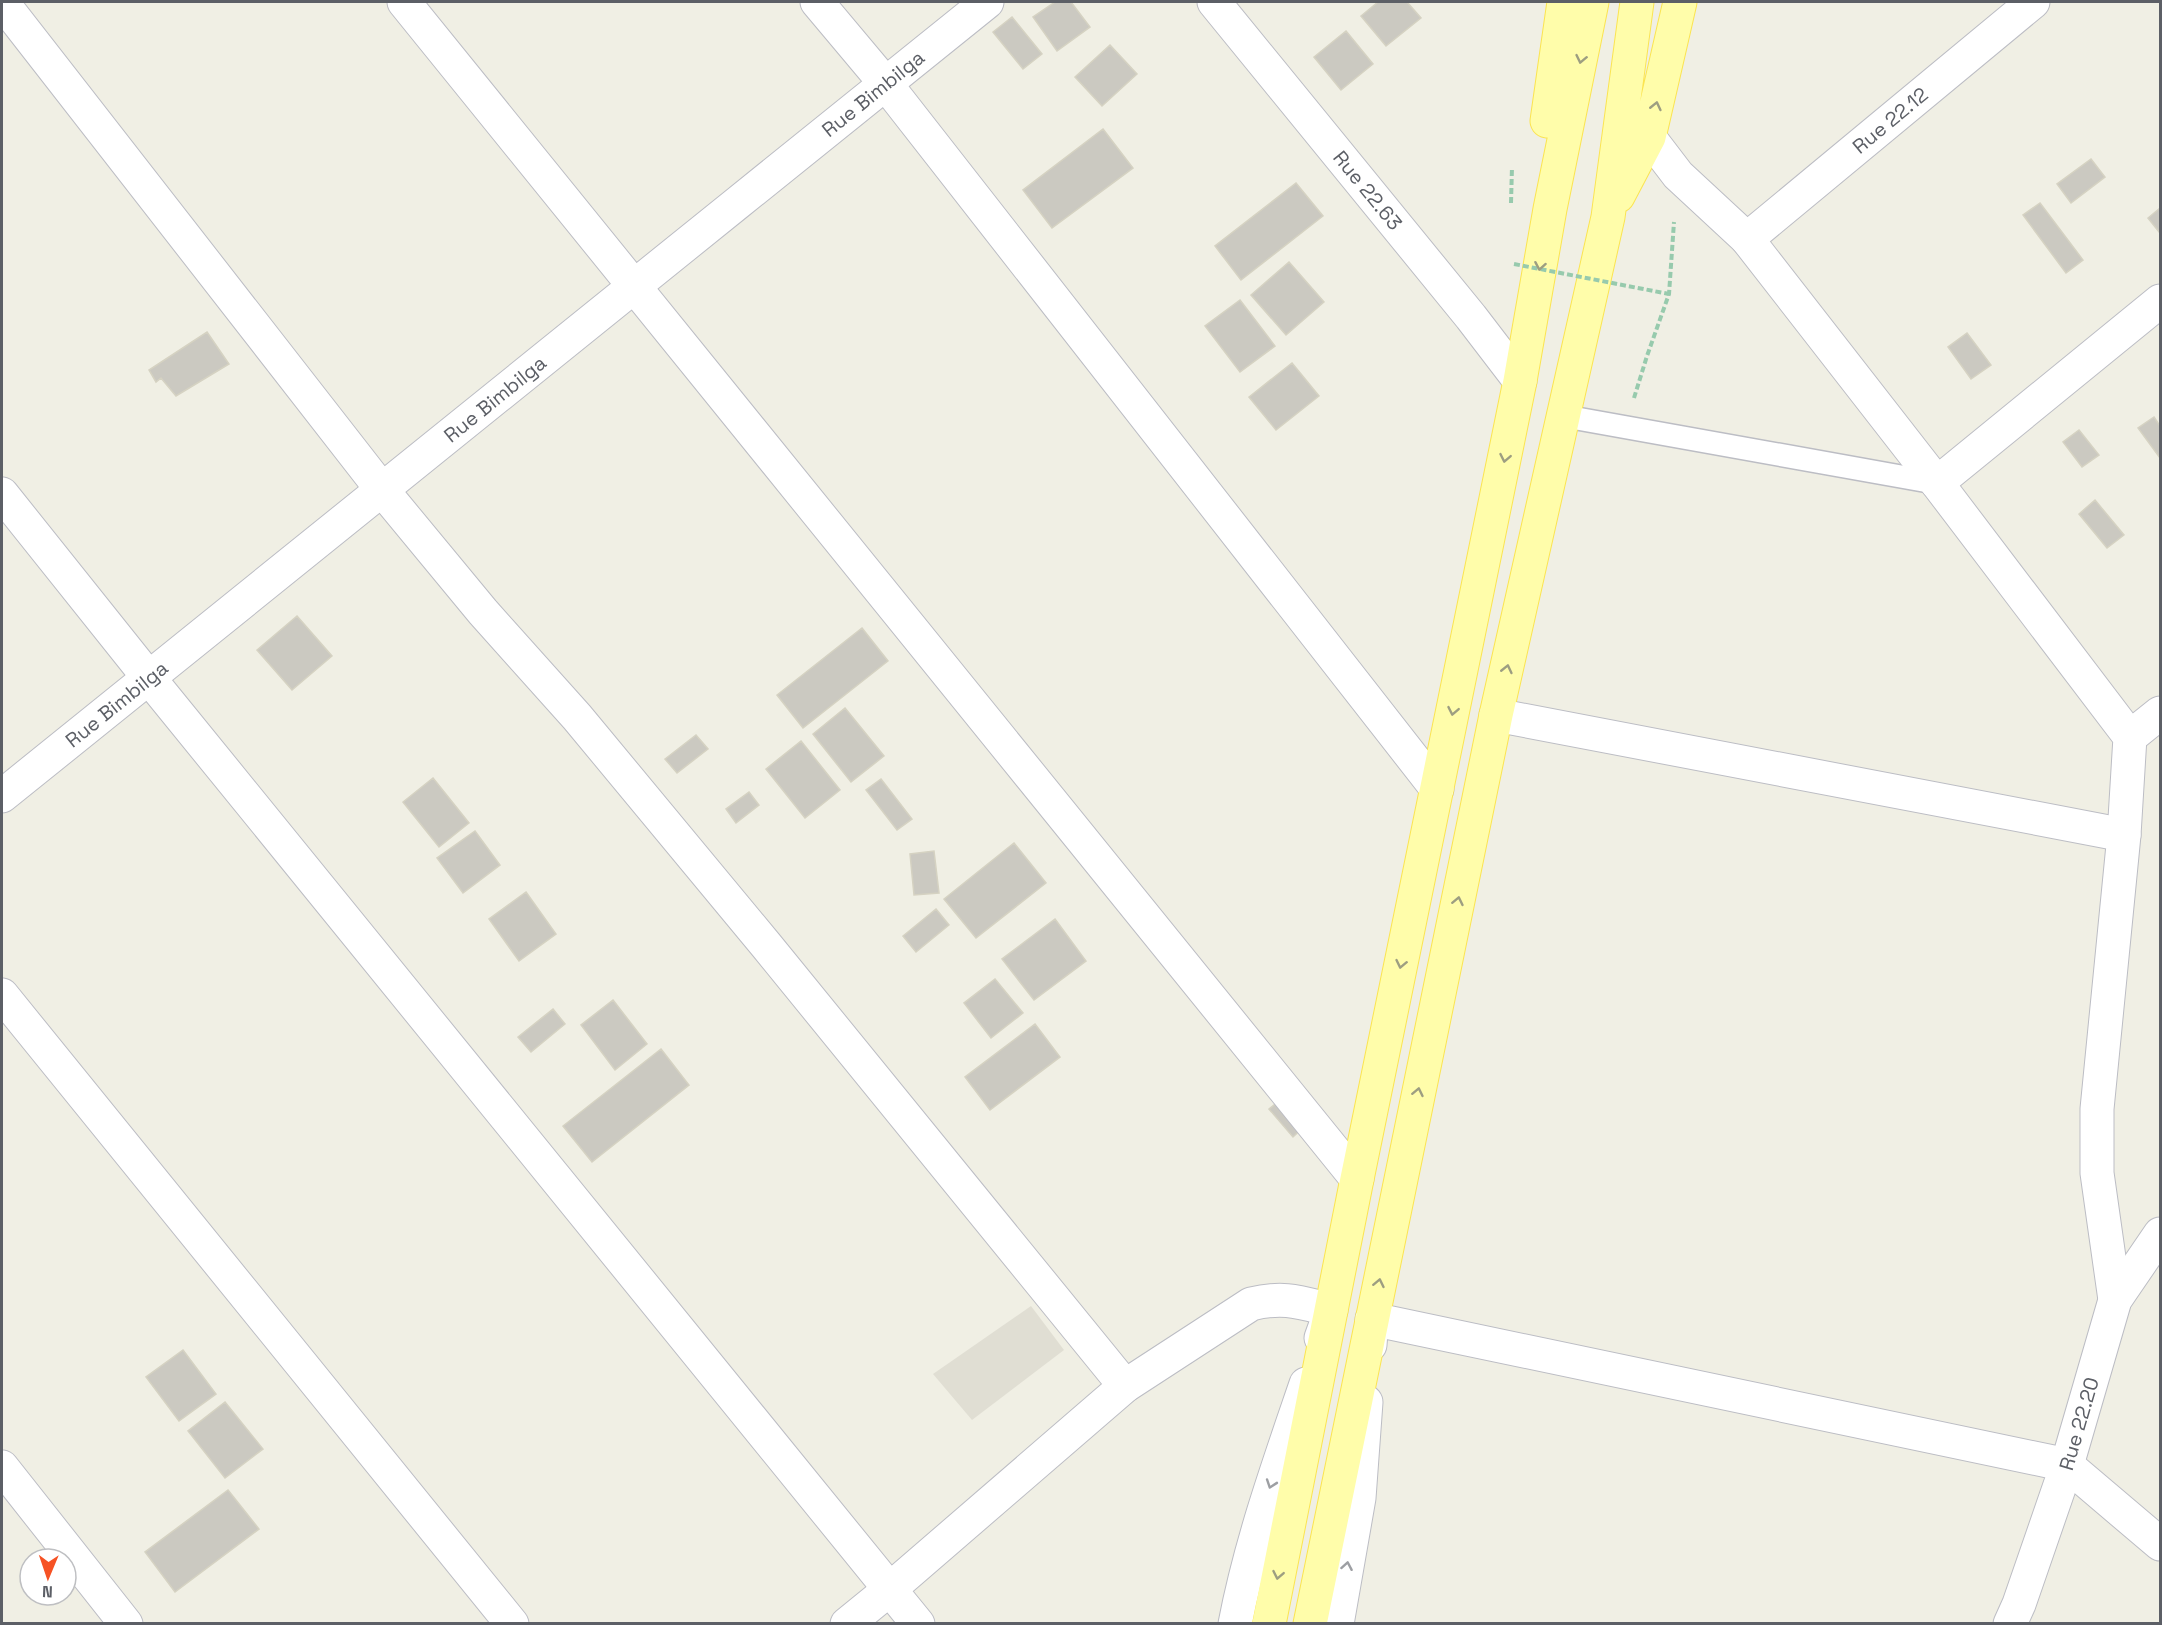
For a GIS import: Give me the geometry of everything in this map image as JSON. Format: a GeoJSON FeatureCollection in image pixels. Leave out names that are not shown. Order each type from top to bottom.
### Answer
{"type":"FeatureCollection","features":[{"type":"Feature","properties":{"kind":"main road"},"geometry":{"type":"LineString","coordinates":[[1550,209],[1545,130],[1564,2]]}},
{"type":"Feature","properties":{"kind":"main road"},"geometry":{"type":"LineString","coordinates":[[1269,1623],[1520,381],[1550,209],[1592,2]]}},
{"type":"Feature","properties":{"kind":"main road"},"geometry":{"type":"LineString","coordinates":[[1310,1623],[1497,715],[1608,217],[1637,2]]}},
{"type":"Feature","properties":{"kind":"main road"},"geometry":{"type":"LineString","coordinates":[[1608,217],[1649,137],[1680,2]]}},
{"type":"Feature","properties":{"kind":"street"},"geometry":{"type":"LineString","coordinates":[[2,2],[383,491],[483,612],[600,744],[1125,1386]]}},
{"type":"Feature","properties":{"kind":"street"},"geometry":{"type":"LineString","coordinates":[[404,2],[1357,1179]]}},
{"type":"Feature","properties":{"kind":"street"},"geometry":{"type":"LineString","coordinates":[[818,2],[885,83],[1437,789]]}},
{"type":"Feature","properties":{"kind":"street","name":"Rue Bimbilga"},"geometry":{"type":"LineString","coordinates":[[2,796],[383,491],[633,285],[987,2]]}},
{"type":"Feature","properties":{"kind":"street","name":"Rue 22.63"},"geometry":{"type":"LineString","coordinates":[[1214,2],[1471,317],[1520,381]]}},
{"type":"Feature","properties":{"kind":"street","name":"Rue 22.12"},"geometry":{"type":"LineString","coordinates":[[1747,239],[2033,2]]}},
{"type":"Feature","properties":{"kind":"street"},"geometry":{"type":"LineString","coordinates":[[1649,137],[1678,175],[1747,239],[1937,483],[2130,737],[2124,835],[2097,1109],[2097,1173],[2115,1300]]}},
{"type":"Feature","properties":{"kind":"street"},"geometry":{"type":"LineString","coordinates":[[1937,483],[2160,301]]}},
{"type":"Feature","properties":{"kind":"street"},"geometry":{"type":"LineString","coordinates":[[2,494],[918,1623]]}},
{"type":"Feature","properties":{"kind":"street"},"geometry":{"type":"LineString","coordinates":[[2130,737],[2160,713]]}},
{"type":"Feature","properties":{"kind":"street"},"geometry":{"type":"LineString","coordinates":[[1497,715],[2124,835]]}},
{"type":"Feature","properties":{"kind":"street"},"geometry":{"type":"LineString","coordinates":[[2,995],[512,1623]]}},
{"type":"Feature","properties":{"kind":"street","name":"Rue 22.20"},"geometry":{"type":"LineString","coordinates":[[2010,1623],[2019,1605],[2067,1465],[2115,1300],[2160,1233]]}},
{"type":"Feature","properties":{"kind":"street"},"geometry":{"type":"LineString","coordinates":[[847,1623],[890,1589],[1125,1386],[1251,1304],[1272,1299],[1290,1299],[1331,1310],[1265,1502],[1243,1583],[1235,1623]]}},
{"type":"Feature","properties":{"kind":"street"},"geometry":{"type":"LineString","coordinates":[[1337,1623],[1359,1498],[1372,1318],[2067,1465],[2160,1544]]}},
{"type":"Feature","properties":{"kind":"street"},"geometry":{"type":"LineString","coordinates":[[2,1467],[126,1623]]}},
{"type":"Feature","properties":{"kind":"lane"},"geometry":{"type":"LineString","coordinates":[[1563,416],[1937,483]]}},
{"type":"Feature","properties":{"kind":"path"},"geometry":{"type":"LineString","coordinates":[[1626,428],[1647,356],[1669,294],[1678,175]]}},
{"type":"Feature","properties":{"kind":"path"},"geometry":{"type":"LineString","coordinates":[[1514,264],[1669,294]]}},
{"type":"Feature","properties":{"kind":"shaded area"},"geometry":{"type":"Polygon","coordinates":[[[1031,1306],[1064,1350],[972,1420],[933,1374],[1031,1306]]]}},
{"type":"Feature","properties":{"kind":"building"},"geometry":{"type":"Polygon","coordinates":[[[1055,2],[1071,2],[1090,27],[1057,51],[1033,17],[1055,2]]]}},
{"type":"Feature","properties":{"kind":"building"},"geometry":{"type":"Polygon","coordinates":[[[1378,2],[1407,2],[1421,18],[1386,46],[1361,16],[1378,2]]]}},
{"type":"Feature","properties":{"kind":"building"},"geometry":{"type":"Polygon","coordinates":[[[1012,17],[1042,54],[1023,69],[993,32],[1012,17]]]}},
{"type":"Feature","properties":{"kind":"building"},"geometry":{"type":"Polygon","coordinates":[[[1346,31],[1373,64],[1341,90],[1314,57],[1346,31]]]}},
{"type":"Feature","properties":{"kind":"building"},"geometry":{"type":"Polygon","coordinates":[[[1110,45],[1137,74],[1102,106],[1075,77],[1110,45]]]}},
{"type":"Feature","properties":{"kind":"building"},"geometry":{"type":"Polygon","coordinates":[[[1103,129],[1133,168],[1052,228],[1023,190],[1103,129]]]}},
{"type":"Feature","properties":{"kind":"building"},"geometry":{"type":"Polygon","coordinates":[[[2091,159],[2105,177],[2071,203],[2057,184],[2091,159]]]}},
{"type":"Feature","properties":{"kind":"building"},"geometry":{"type":"Polygon","coordinates":[[[1296,183],[1323,216],[1241,280],[1215,246],[1296,183]]]}},
{"type":"Feature","properties":{"kind":"building"},"geometry":{"type":"Polygon","coordinates":[[[2040,203],[2083,260],[2066,273],[2023,215],[2040,203]]]}},
{"type":"Feature","properties":{"kind":"building"},"geometry":{"type":"Polygon","coordinates":[[[2160,208],[2160,233],[2148,218],[2160,208]]]}},
{"type":"Feature","properties":{"kind":"building"},"geometry":{"type":"Polygon","coordinates":[[[1289,262],[1324,302],[1286,335],[1251,295],[1289,262]]]}},
{"type":"Feature","properties":{"kind":"building"},"geometry":{"type":"Polygon","coordinates":[[[1240,300],[1275,346],[1240,372],[1205,326],[1240,300]]]}},
{"type":"Feature","properties":{"kind":"building"},"geometry":{"type":"Polygon","coordinates":[[[207,332],[229,364],[176,396],[161,378],[156,382],[149,370],[207,332]]]}},
{"type":"Feature","properties":{"kind":"building"},"geometry":{"type":"Polygon","coordinates":[[[1967,333],[1991,365],[1971,379],[1948,347],[1967,333]]]}},
{"type":"Feature","properties":{"kind":"building"},"geometry":{"type":"Polygon","coordinates":[[[1292,363],[1319,396],[1276,430],[1249,397],[1292,363]]]}},
{"type":"Feature","properties":{"kind":"building"},"geometry":{"type":"Polygon","coordinates":[[[2154,417],[2160,426],[2160,458],[2138,428],[2154,417]]]}},
{"type":"Feature","properties":{"kind":"building"},"geometry":{"type":"Polygon","coordinates":[[[2079,430],[2099,455],[2082,467],[2063,442],[2079,430]]]}},
{"type":"Feature","properties":{"kind":"building"},"geometry":{"type":"Polygon","coordinates":[[[2095,500],[2124,535],[2107,548],[2079,514],[2095,500]]]}},
{"type":"Feature","properties":{"kind":"building"},"geometry":{"type":"Polygon","coordinates":[[[297,616],[332,656],[292,690],[257,650],[297,616]]]}},
{"type":"Feature","properties":{"kind":"building"},"geometry":{"type":"Polygon","coordinates":[[[862,628],[888,661],[803,728],[777,695],[862,628]]]}},
{"type":"Feature","properties":{"kind":"building"},"geometry":{"type":"Polygon","coordinates":[[[845,708],[884,756],[851,782],[813,734],[845,708]]]}},
{"type":"Feature","properties":{"kind":"building"},"geometry":{"type":"Polygon","coordinates":[[[696,735],[708,749],[677,773],[665,759],[696,735]]]}},
{"type":"Feature","properties":{"kind":"building"},"geometry":{"type":"Polygon","coordinates":[[[801,741],[840,790],[805,818],[766,769],[801,741]]]}},
{"type":"Feature","properties":{"kind":"building"},"geometry":{"type":"Polygon","coordinates":[[[433,778],[469,823],[439,847],[403,802],[433,778]]]}},
{"type":"Feature","properties":{"kind":"building"},"geometry":{"type":"Polygon","coordinates":[[[881,779],[912,819],[897,830],[866,790],[881,779]]]}},
{"type":"Feature","properties":{"kind":"building"},"geometry":{"type":"Polygon","coordinates":[[[749,792],[759,805],[736,823],[726,809],[749,792]]]}},
{"type":"Feature","properties":{"kind":"building"},"geometry":{"type":"Polygon","coordinates":[[[475,831],[500,865],[463,893],[437,858],[475,831]]]}},
{"type":"Feature","properties":{"kind":"building"},"geometry":{"type":"Polygon","coordinates":[[[1014,843],[1046,883],[976,938],[944,899],[1014,843]]]}},
{"type":"Feature","properties":{"kind":"building"},"geometry":{"type":"Polygon","coordinates":[[[934,851],[939,893],[914,895],[910,854],[934,851]]]}},
{"type":"Feature","properties":{"kind":"building"},"geometry":{"type":"Polygon","coordinates":[[[526,892],[556,934],[519,961],[489,919],[526,892]]]}},
{"type":"Feature","properties":{"kind":"building"},"geometry":{"type":"Polygon","coordinates":[[[936,909],[949,925],[916,952],[903,936],[936,909]]]}},
{"type":"Feature","properties":{"kind":"building"},"geometry":{"type":"Polygon","coordinates":[[[1055,919],[1086,961],[1034,1000],[1002,959],[1055,919]]]}},
{"type":"Feature","properties":{"kind":"building"},"geometry":{"type":"Polygon","coordinates":[[[995,979],[1023,1013],[991,1038],[964,1003],[995,979]]]}},
{"type":"Feature","properties":{"kind":"building"},"geometry":{"type":"Polygon","coordinates":[[[613,1000],[647,1044],[615,1070],[581,1025],[613,1000]]]}},
{"type":"Feature","properties":{"kind":"building"},"geometry":{"type":"Polygon","coordinates":[[[553,1009],[565,1024],[531,1052],[518,1037],[553,1009]]]}},
{"type":"Feature","properties":{"kind":"building"},"geometry":{"type":"Polygon","coordinates":[[[1035,1024],[1060,1057],[990,1110],[965,1077],[1035,1024]]]}},
{"type":"Feature","properties":{"kind":"building"},"geometry":{"type":"Polygon","coordinates":[[[661,1049],[689,1085],[592,1162],[563,1126],[661,1049]]]}},
{"type":"Feature","properties":{"kind":"building"},"geometry":{"type":"Polygon","coordinates":[[[1285,1096],[1308,1123],[1293,1137],[1269,1109],[1285,1096]]]}},
{"type":"Feature","properties":{"kind":"building"},"geometry":{"type":"Polygon","coordinates":[[[183,1350],[216,1394],[179,1421],[146,1377],[183,1350]]]}},
{"type":"Feature","properties":{"kind":"building"},"geometry":{"type":"Polygon","coordinates":[[[225,1402],[263,1449],[225,1478],[188,1431],[225,1402]]]}},
{"type":"Feature","properties":{"kind":"building"},"geometry":{"type":"Polygon","coordinates":[[[228,1490],[259,1529],[175,1592],[145,1552],[228,1490]]]}}]}
